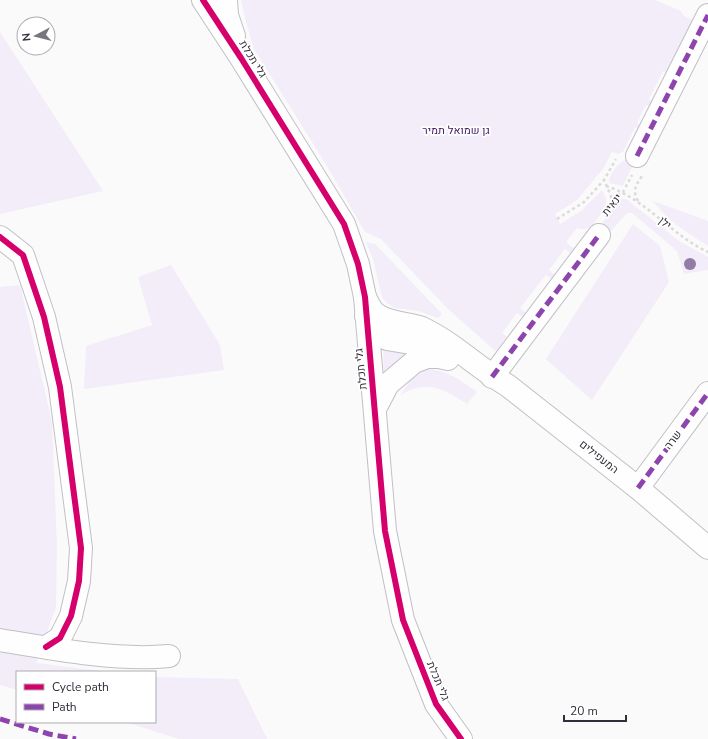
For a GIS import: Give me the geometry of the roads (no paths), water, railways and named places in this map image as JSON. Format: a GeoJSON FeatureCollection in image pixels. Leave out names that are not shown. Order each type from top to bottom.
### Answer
{"type":"FeatureCollection","features":[{"type":"Feature","properties":{"kind":"street","name":"גלי תכלת"},"geometry":{"type":"LineString","coordinates":[[203,0],[241,58],[344,224],[358,264],[366,307],[385,531],[403,620],[436,704],[461,739]]}},
{"type":"Feature","properties":{"kind":"street","name":"גלי תכלת"},"geometry":{"type":"LineString","coordinates":[[209,0],[217,21]]}},
{"type":"Feature","properties":{"kind":"street","name":"גלי תכלת"},"geometry":{"type":"LineString","coordinates":[[226,0],[227,15],[241,58]]}},
{"type":"Feature","properties":{"kind":"street"},"geometry":{"type":"LineString","coordinates":[[637,160],[708,15]]}},
{"type":"Feature","properties":{"kind":"street"},"geometry":{"type":"LineString","coordinates":[[482,371],[598,235]]}},
{"type":"Feature","properties":{"kind":"street"},"geometry":{"type":"LineString","coordinates":[[0,237],[23,255],[44,317],[60,387],[81,548],[79,581],[71,616],[60,638],[46,648]]}},
{"type":"Feature","properties":{"kind":"street","name":"המעפילים"},"geometry":{"type":"LineString","coordinates":[[366,307],[385,319],[420,328],[440,338],[482,371],[507,385],[638,488],[708,548]]}},
{"type":"Feature","properties":{"kind":"street","name":"המעפילים"},"geometry":{"type":"LineString","coordinates":[[375,409],[381,394],[388,384],[414,362],[427,357],[439,357],[482,371]]}},
{"type":"Feature","properties":{"kind":"street","name":"שרה"},"geometry":{"type":"LineString","coordinates":[[638,488],[708,393]]}},
{"type":"Feature","properties":{"kind":"street"},"geometry":{"type":"LineString","coordinates":[[0,640],[46,648],[146,658],[169,656]]}},
{"type":"Feature","properties":{"kind":"park label","name":"גן שמואל תמיר"},"geometry":{"type":"Point","coordinates":[456,130]}}]}
